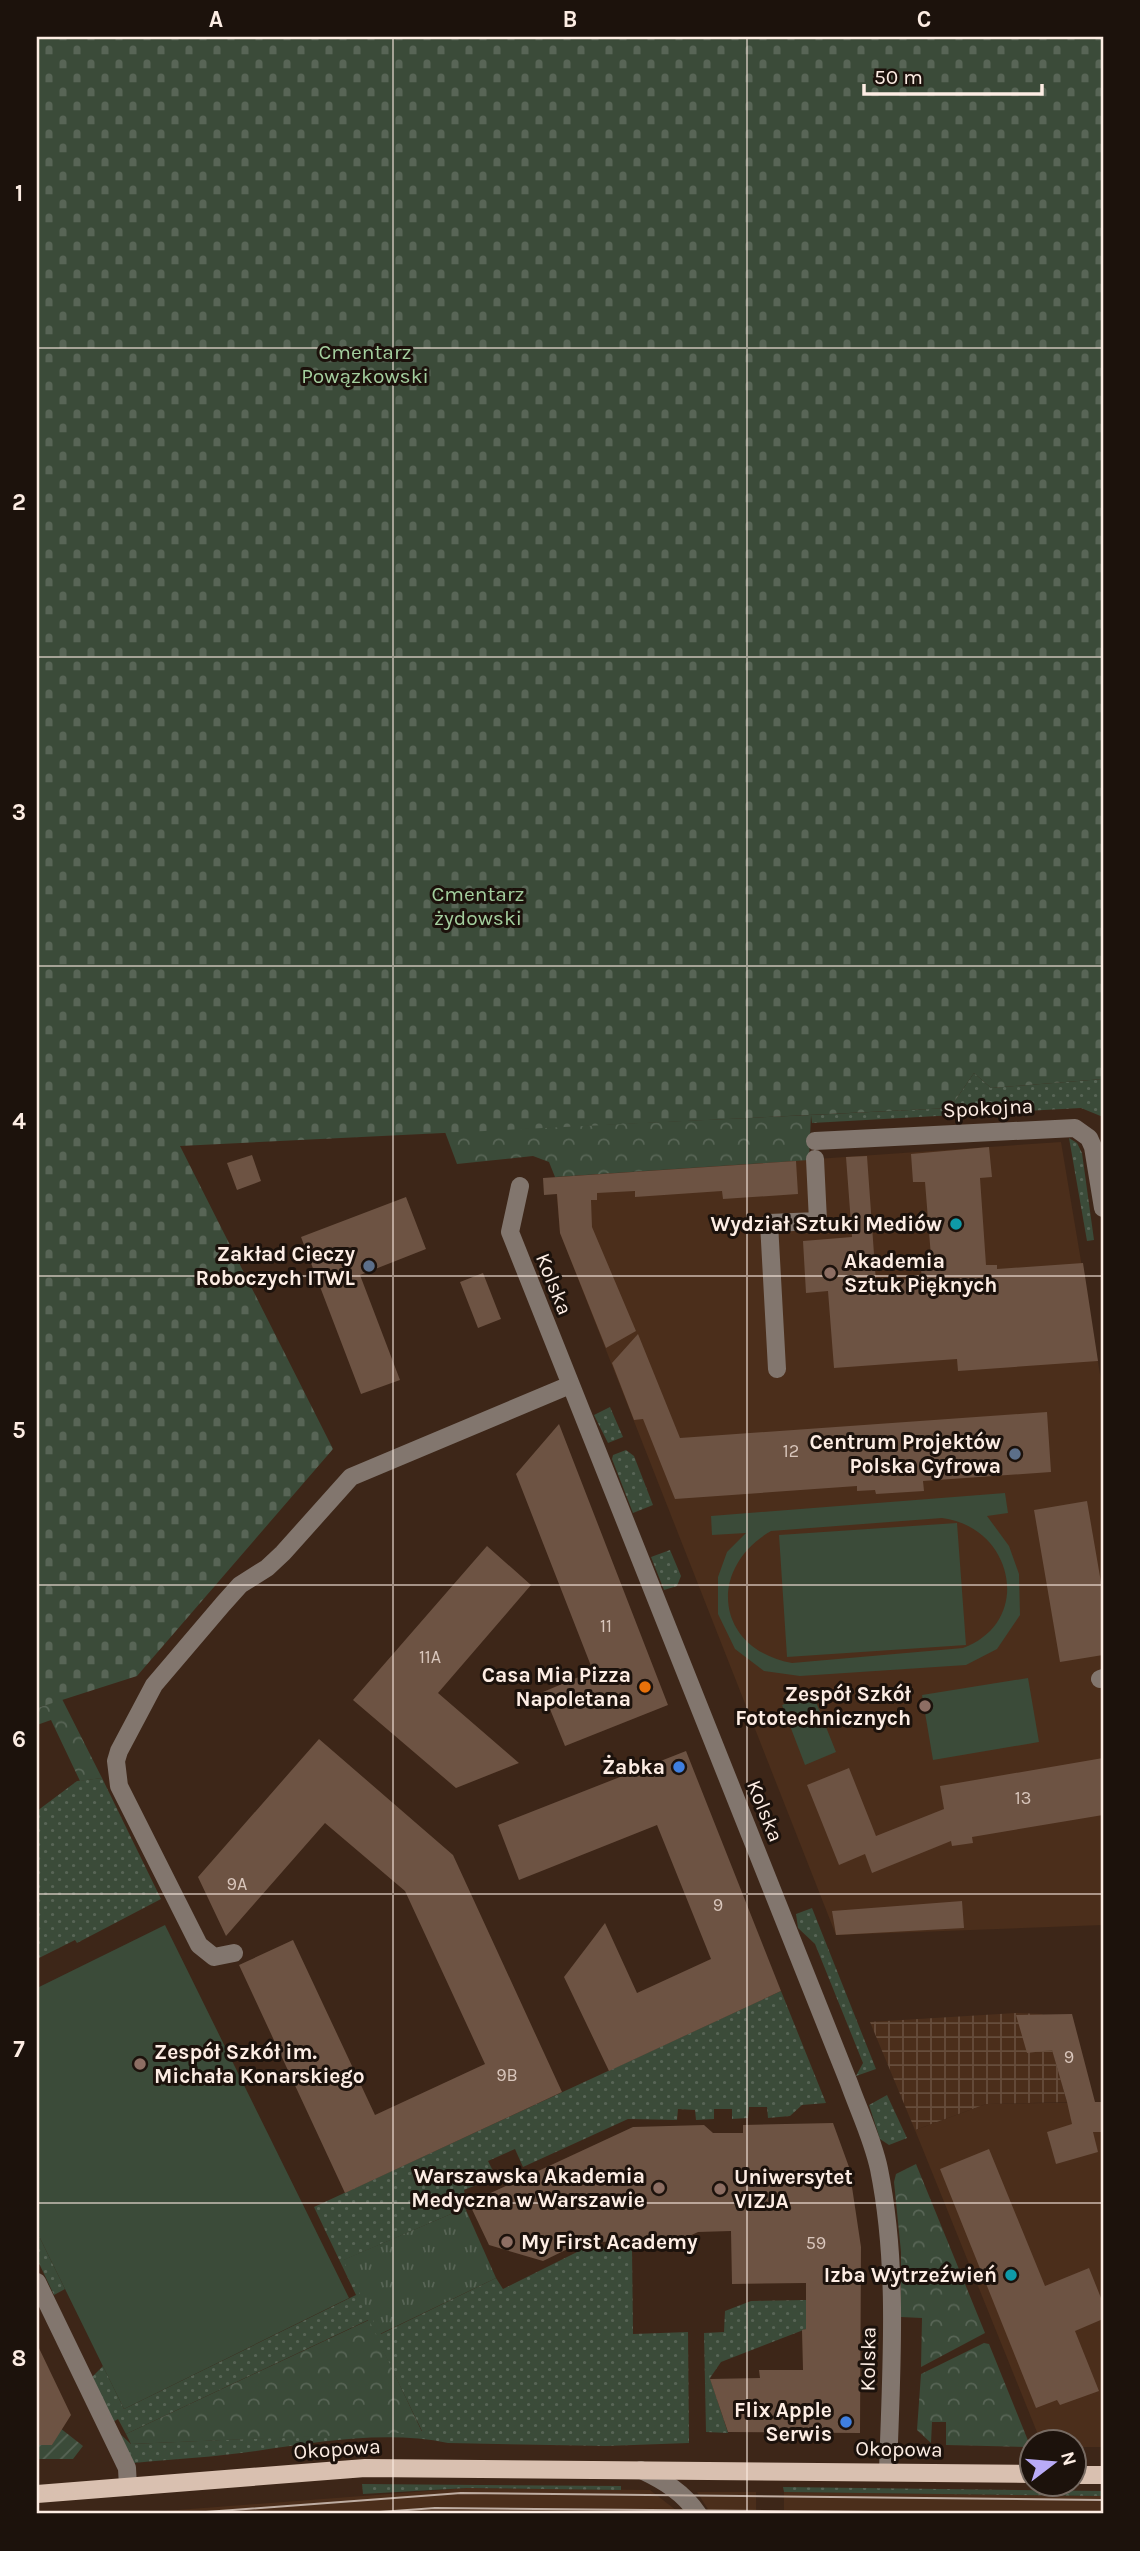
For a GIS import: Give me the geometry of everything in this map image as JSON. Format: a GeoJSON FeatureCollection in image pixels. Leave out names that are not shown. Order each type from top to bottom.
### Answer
{"type":"FeatureCollection","features":[{"type":"Feature","properties":{"kind":"main road","name":"Okopowa"},"geometry":{"type":"LineString","coordinates":[[37,2494],[365,2468],[1018,2474]]}},
{"type":"Feature","properties":{"kind":"street","name":"Spokojna"},"geometry":{"type":"LineString","coordinates":[[816,1141],[1075,1128],[1089,1138],[1093,1147],[1103,1208]]}},
{"type":"Feature","properties":{"kind":"street"},"geometry":{"type":"LineString","coordinates":[[777,1368],[769,1223],[818,1221],[815,1159]]}},
{"type":"Feature","properties":{"kind":"street","name":"Kolska"},"geometry":{"type":"LineString","coordinates":[[520,1186],[509,1232],[849,2084],[878,2165],[887,2214],[892,2273],[888,2472]]}},
{"type":"Feature","properties":{"kind":"street"},"geometry":{"type":"LineString","coordinates":[[233,1954],[214,1957],[199,1945],[118,1786],[116,1761],[119,1751],[155,1685],[240,1586],[267,1568],[358,1471],[452,1437],[570,1385]]}},
{"type":"Feature","properties":{"kind":"street"},"geometry":{"type":"LineString","coordinates":[[37,2282],[127,2468],[128,2487]]}},
{"type":"Feature","properties":{"kind":"street","name":"Okopowa"},"geometry":{"type":"LineString","coordinates":[[640,2470],[666,2482],[683,2495],[698,2514]]}},
{"type":"Feature","properties":{"kind":"shaded area"},"geometry":{"type":"Polygon","coordinates":[[[1061,1142],[1103,1392],[1103,1925],[836,1935],[560,1233],[555,1177],[1061,1142]]]}},
{"type":"Feature","properties":{"kind":"shaded area"},"geometry":{"type":"Polygon","coordinates":[[[1016,2013],[1042,2014],[1067,2102],[986,2104],[915,2130],[870,2022],[1016,2013]]]}},
{"type":"Feature","properties":{"kind":"shaded area"},"geometry":{"type":"Polygon","coordinates":[[[1103,2102],[1103,2447],[1088,2447],[1088,2428],[1035,2428],[915,2130],[986,2104],[1103,2102]]]}},
{"type":"Feature","properties":{"kind":"shaded area"},"geometry":{"type":"Polygon","coordinates":[[[467,2488],[650,2490],[681,2514],[125,2514],[467,2488]]]}},
{"type":"Feature","properties":{"kind":"shaded area"},"geometry":{"type":"Polygon","coordinates":[[[697,2492],[756,2492],[756,2514],[711,2514],[697,2492]]]}},
{"type":"Feature","properties":{"kind":"shaded area"},"geometry":{"type":"Polygon","coordinates":[[[784,2492],[1018,2495],[1018,2498],[1103,2496],[1103,2514],[784,2514],[784,2492]]]}},
{"type":"Feature","properties":{"kind":"green space"},"geometry":{"type":"Polygon","coordinates":[[[37,37],[1103,37],[1103,1079],[991,1088],[974,1073],[950,1108],[180,1146],[333,1449],[137,1676],[37,1708],[37,37]]]}},
{"type":"Feature","properties":{"kind":"green space"},"geometry":{"type":"Polygon","coordinates":[[[974,1073],[991,1088],[1103,1079],[1103,1117],[1081,1108],[812,1123],[811,1115],[950,1108],[974,1073]]]}},
{"type":"Feature","properties":{"kind":"green space"},"geometry":{"type":"Polygon","coordinates":[[[811,1115],[809,1160],[555,1177],[549,1162],[533,1156],[457,1164],[445,1132],[811,1115]]]}},
{"type":"Feature","properties":{"kind":"green space"},"geometry":{"type":"Polygon","coordinates":[[[1069,1138],[1077,1143],[1082,1153],[1094,1240],[1087,1241],[1069,1138]]]}},
{"type":"Feature","properties":{"kind":"green space"},"geometry":{"type":"Polygon","coordinates":[[[610,1407],[623,1437],[608,1443],[594,1415],[610,1407]]]}},
{"type":"Feature","properties":{"kind":"green space"},"geometry":{"type":"Polygon","coordinates":[[[626,1450],[634,1456],[653,1505],[633,1513],[612,1459],[613,1455],[626,1450]]]}},
{"type":"Feature","properties":{"kind":"green space"},"geometry":{"type":"Polygon","coordinates":[[[1005,1493],[1008,1513],[987,1516],[1009,1546],[1019,1574],[1020,1615],[997,1649],[966,1665],[800,1676],[764,1671],[735,1649],[718,1614],[718,1577],[727,1552],[746,1533],[712,1535],[711,1516],[1005,1493]],[[942,1518],[771,1531],[750,1547],[736,1566],[729,1586],[729,1606],[735,1625],[748,1642],[767,1655],[792,1663],[963,1648],[985,1635],[1000,1618],[1007,1598],[1006,1577],[999,1556],[986,1538],[966,1525],[942,1518]]]}},
{"type":"Feature","properties":{"kind":"green space"},"geometry":{"type":"Polygon","coordinates":[[[957,1523],[966,1645],[787,1657],[779,1535],[957,1523]]]}},
{"type":"Feature","properties":{"kind":"green space"},"geometry":{"type":"Polygon","coordinates":[[[670,1550],[681,1576],[677,1586],[664,1590],[651,1557],[670,1550]]]}},
{"type":"Feature","properties":{"kind":"green space"},"geometry":{"type":"Polygon","coordinates":[[[1028,1678],[1039,1742],[933,1760],[922,1695],[1028,1678]]]}},
{"type":"Feature","properties":{"kind":"green space"},"geometry":{"type":"Polygon","coordinates":[[[812,1692],[836,1752],[805,1765],[782,1705],[812,1692]]]}},
{"type":"Feature","properties":{"kind":"green space"},"geometry":{"type":"Polygon","coordinates":[[[62,1699],[102,1778],[80,1781],[51,1720],[37,1725],[37,1708],[62,1699]]]}},
{"type":"Feature","properties":{"kind":"green space"},"geometry":{"type":"Polygon","coordinates":[[[102,1778],[161,1899],[77,1943],[75,1940],[37,1959],[37,1811],[77,1781],[102,1778]]]}},
{"type":"Feature","properties":{"kind":"green space"},"geometry":{"type":"Polygon","coordinates":[[[812,1908],[876,2069],[856,2076],[863,2063],[815,1944],[798,1928],[796,1914],[812,1908]]]}},
{"type":"Feature","properties":{"kind":"green space","name":"Zespół Szkół im. Michała Konarskiego"},"geometry":{"type":"Polygon","coordinates":[[[165,1925],[349,2298],[124,2409],[37,2232],[37,1988],[165,1925]]]}},
{"type":"Feature","properties":{"kind":"green space"},"geometry":{"type":"Polygon","coordinates":[[[781,1991],[826,2103],[802,2105],[790,2116],[768,2118],[767,2107],[749,2107],[748,2118],[732,2119],[732,2109],[714,2109],[714,2119],[696,2120],[695,2110],[678,2109],[677,2120],[628,2119],[523,2167],[515,2149],[488,2161],[496,2177],[464,2190],[465,2195],[460,2198],[465,2208],[344,2260],[381,2334],[496,2278],[503,2289],[585,2248],[632,2249],[633,2334],[688,2332],[689,2443],[606,2446],[448,2443],[376,2437],[134,2463],[120,2434],[131,2444],[422,2431],[368,2320],[126,2434],[118,2419],[113,2422],[92,2377],[103,2366],[124,2409],[356,2295],[314,2207],[781,1991]]]}},
{"type":"Feature","properties":{"kind":"green space"},"geometry":{"type":"Polygon","coordinates":[[[887,2095],[907,2138],[889,2145],[880,2139],[869,2105],[887,2095]]]}},
{"type":"Feature","properties":{"kind":"green space"},"geometry":{"type":"Polygon","coordinates":[[[916,2164],[985,2333],[921,2367],[922,2318],[901,2317],[901,2252],[894,2182],[896,2174],[916,2164]]]}},
{"type":"Feature","properties":{"kind":"green space"},"geometry":{"type":"Polygon","coordinates":[[[465,2208],[496,2278],[380,2334],[343,2260],[465,2208]]]}},
{"type":"Feature","properties":{"kind":"green space"},"geometry":{"type":"Polygon","coordinates":[[[37,2232],[65,2289],[54,2295],[37,2259],[37,2232]]]}},
{"type":"Feature","properties":{"kind":"green space"},"geometry":{"type":"Polygon","coordinates":[[[806,2300],[806,2329],[721,2362],[710,2378],[728,2433],[706,2432],[704,2333],[724,2332],[725,2311],[751,2301],[806,2300]]]}},
{"type":"Feature","properties":{"kind":"green space"},"geometry":{"type":"Polygon","coordinates":[[[369,2320],[422,2432],[131,2444],[126,2434],[369,2320]]]}},
{"type":"Feature","properties":{"kind":"green space"},"geometry":{"type":"Polygon","coordinates":[[[984,2343],[989,2344],[1023,2428],[1018,2428],[1018,2447],[946,2445],[946,2422],[932,2422],[931,2443],[917,2430],[921,2374],[984,2343]]]}},
{"type":"Feature","properties":{"kind":"green space"},"geometry":{"type":"Polygon","coordinates":[[[60,2428],[83,2446],[73,2459],[37,2459],[37,2445],[52,2445],[60,2428]]]}},
{"type":"Feature","properties":{"kind":"green space"},"geometry":{"type":"Polygon","coordinates":[[[362,2484],[621,2486],[621,2490],[467,2488],[363,2494],[362,2484]]]}},
{"type":"Feature","properties":{"kind":"green space"},"geometry":{"type":"Polygon","coordinates":[[[783,2487],[1018,2490],[1018,2495],[784,2492],[783,2487]]]}},
{"type":"Feature","properties":{"kind":"green space"},"geometry":{"type":"Polygon","coordinates":[[[1088,2491],[1103,2491],[1103,2496],[1088,2496],[1088,2491]]]}},
{"type":"Feature","properties":{"kind":"building"},"geometry":{"type":"Polygon","coordinates":[[[989,1147],[992,1177],[980,1178],[986,1265],[997,1265],[997,1269],[1083,1263],[1098,1361],[958,1371],[957,1359],[834,1368],[828,1291],[806,1293],[803,1241],[852,1237],[846,1157],[867,1156],[876,1282],[922,1278],[921,1270],[932,1269],[925,1182],[913,1182],[911,1154],[989,1147]]]}},
{"type":"Feature","properties":{"kind":"building"},"geometry":{"type":"Polygon","coordinates":[[[252,1155],[261,1181],[237,1190],[227,1163],[252,1155]]]}},
{"type":"Feature","properties":{"kind":"building"},"geometry":{"type":"Polygon","coordinates":[[[796,1161],[798,1194],[723,1199],[722,1191],[635,1197],[635,1191],[597,1193],[597,1200],[591,1200],[592,1227],[636,1331],[606,1348],[560,1233],[557,1194],[544,1195],[543,1178],[796,1161]]]}},
{"type":"Feature","properties":{"kind":"building"},"geometry":{"type":"Polygon","coordinates":[[[406,1197],[426,1249],[360,1275],[400,1380],[361,1394],[301,1237],[406,1197]]]}},
{"type":"Feature","properties":{"kind":"building"},"geometry":{"type":"Polygon","coordinates":[[[483,1273],[501,1319],[478,1328],[460,1282],[483,1273]]]}},
{"type":"Feature","properties":{"kind":"building"},"geometry":{"type":"Polygon","coordinates":[[[638,1334],[680,1438],[1047,1412],[1051,1472],[923,1481],[924,1491],[876,1494],[875,1490],[857,1491],[857,1486],[675,1499],[643,1419],[634,1420],[612,1363],[638,1334]]]}},
{"type":"Feature","properties":{"kind":"building"},"geometry":{"type":"Polygon","coordinates":[[[559,1424],[668,1705],[565,1746],[543,1692],[593,1671],[516,1474],[559,1424]]]}},
{"type":"Feature","properties":{"kind":"building"},"geometry":{"type":"Polygon","coordinates":[[[1087,1501],[1103,1594],[1103,1655],[1060,1662],[1034,1510],[1087,1501]]]}},
{"type":"Feature","properties":{"kind":"building"},"geometry":{"type":"Polygon","coordinates":[[[487,1546],[531,1585],[438,1693],[519,1763],[456,1788],[353,1700],[487,1546]]]}},
{"type":"Feature","properties":{"kind":"building"},"geometry":{"type":"Polygon","coordinates":[[[319,1739],[453,1855],[562,2092],[345,2193],[239,1965],[293,1940],[375,2115],[485,2064],[405,1891],[325,1823],[226,1936],[198,1877],[319,1739]]]}},
{"type":"Feature","properties":{"kind":"building"},"geometry":{"type":"Polygon","coordinates":[[[686,1751],[781,1991],[609,2071],[564,1977],[605,1923],[637,1993],[711,1959],[657,1825],[519,1880],[498,1825],[686,1751]]]}},
{"type":"Feature","properties":{"kind":"building"},"geometry":{"type":"Polygon","coordinates":[[[1103,1758],[1103,1815],[972,1837],[973,1843],[952,1846],[951,1841],[872,1873],[865,1854],[839,1865],[807,1785],[849,1768],[876,1836],[944,1809],[940,1786],[1103,1758]]]}},
{"type":"Feature","properties":{"kind":"building"},"geometry":{"type":"Polygon","coordinates":[[[962,1901],[964,1928],[836,1935],[832,1911],[962,1901]]]}},
{"type":"Feature","properties":{"kind":"building"},"geometry":{"type":"Polygon","coordinates":[[[1072,2014],[1095,2102],[1103,2102],[1103,2132],[1093,2132],[1098,2152],[1056,2164],[1047,2132],[1072,2124],[1067,2102],[1052,2050],[1027,2053],[1016,2015],[1072,2014]]]}},
{"type":"Feature","properties":{"kind":"building"},"geometry":{"type":"Polygon","coordinates":[[[833,2123],[849,2167],[861,2247],[860,2433],[728,2432],[710,2379],[760,2378],[759,2370],[803,2370],[802,2330],[806,2329],[806,2283],[732,2284],[731,2231],[698,2232],[679,2241],[582,2242],[543,2261],[489,2245],[469,2203],[633,2127],[704,2125],[713,2133],[743,2133],[743,2125],[833,2123]]]}},
{"type":"Feature","properties":{"kind":"building","name":"Izba Wytrzeźwień"},"geometry":{"type":"Polygon","coordinates":[[[989,2149],[1045,2286],[1089,2268],[1103,2303],[1103,2319],[1075,2331],[1099,2391],[1060,2405],[1057,2400],[1036,2408],[940,2169],[989,2149]]]}},
{"type":"Feature","properties":{"kind":"building"},"geometry":{"type":"Polygon","coordinates":[[[37,2344],[71,2415],[52,2445],[37,2445],[37,2344]]]}},
{"type":"Feature","properties":{"kind":"tram line"},"geometry":{"type":"LineString","coordinates":[[179,2514],[461,2493],[1103,2500]]}},
{"type":"Feature","properties":{"kind":"tram line"},"geometry":{"type":"LineString","coordinates":[[352,2514],[435,2508],[1103,2514]]}},
{"type":"Feature","properties":{"kind":"place","name":"Wydział Sztuki Mediów"},"geometry":{"type":"Point","coordinates":[956,1224]}},
{"type":"Feature","properties":{"kind":"place","name":"Zakład Cieczy Roboczych ITWL"},"geometry":{"type":"Point","coordinates":[369,1266]}},
{"type":"Feature","properties":{"kind":"place","name":"Akademia Sztuk Pięknych"},"geometry":{"type":"Point","coordinates":[830,1273]}},
{"type":"Feature","properties":{"kind":"place","name":"Centrum Projektów Polska Cyfrowa"},"geometry":{"type":"Point","coordinates":[1015,1454]}},
{"type":"Feature","properties":{"kind":"place","name":"Casa Mia Pizza Napoletana"},"geometry":{"type":"Point","coordinates":[645,1687]}},
{"type":"Feature","properties":{"kind":"place","name":"Zespół Szkół Fototechnicznych"},"geometry":{"type":"Point","coordinates":[925,1706]}},
{"type":"Feature","properties":{"kind":"place","name":"Żabka"},"geometry":{"type":"Point","coordinates":[679,1767]}},
{"type":"Feature","properties":{"kind":"place","name":"Zespół Szkół im. Michała Konarskiego"},"geometry":{"type":"Point","coordinates":[140,2064]}},
{"type":"Feature","properties":{"kind":"place","name":"Warszawska Akademia Medyczna w Warszawie"},"geometry":{"type":"Point","coordinates":[659,2188]}},
{"type":"Feature","properties":{"kind":"place","name":"Uniwersytet VIZJA"},"geometry":{"type":"Point","coordinates":[720,2189]}},
{"type":"Feature","properties":{"kind":"place","name":"My First Academy"},"geometry":{"type":"Point","coordinates":[507,2242]}},
{"type":"Feature","properties":{"kind":"place","name":"Izba Wytrzeźwień"},"geometry":{"type":"Point","coordinates":[1011,2275]}},
{"type":"Feature","properties":{"kind":"place","name":"Flix Apple Serwis"},"geometry":{"type":"Point","coordinates":[846,2422]}},
{"type":"Feature","properties":{"kind":"park label","name":"Cmentarz Powązkowski"},"geometry":{"type":"Point","coordinates":[365,364]}},
{"type":"Feature","properties":{"kind":"park label","name":"Cmentarz żydowski"},"geometry":{"type":"Point","coordinates":[478,906]}}]}
